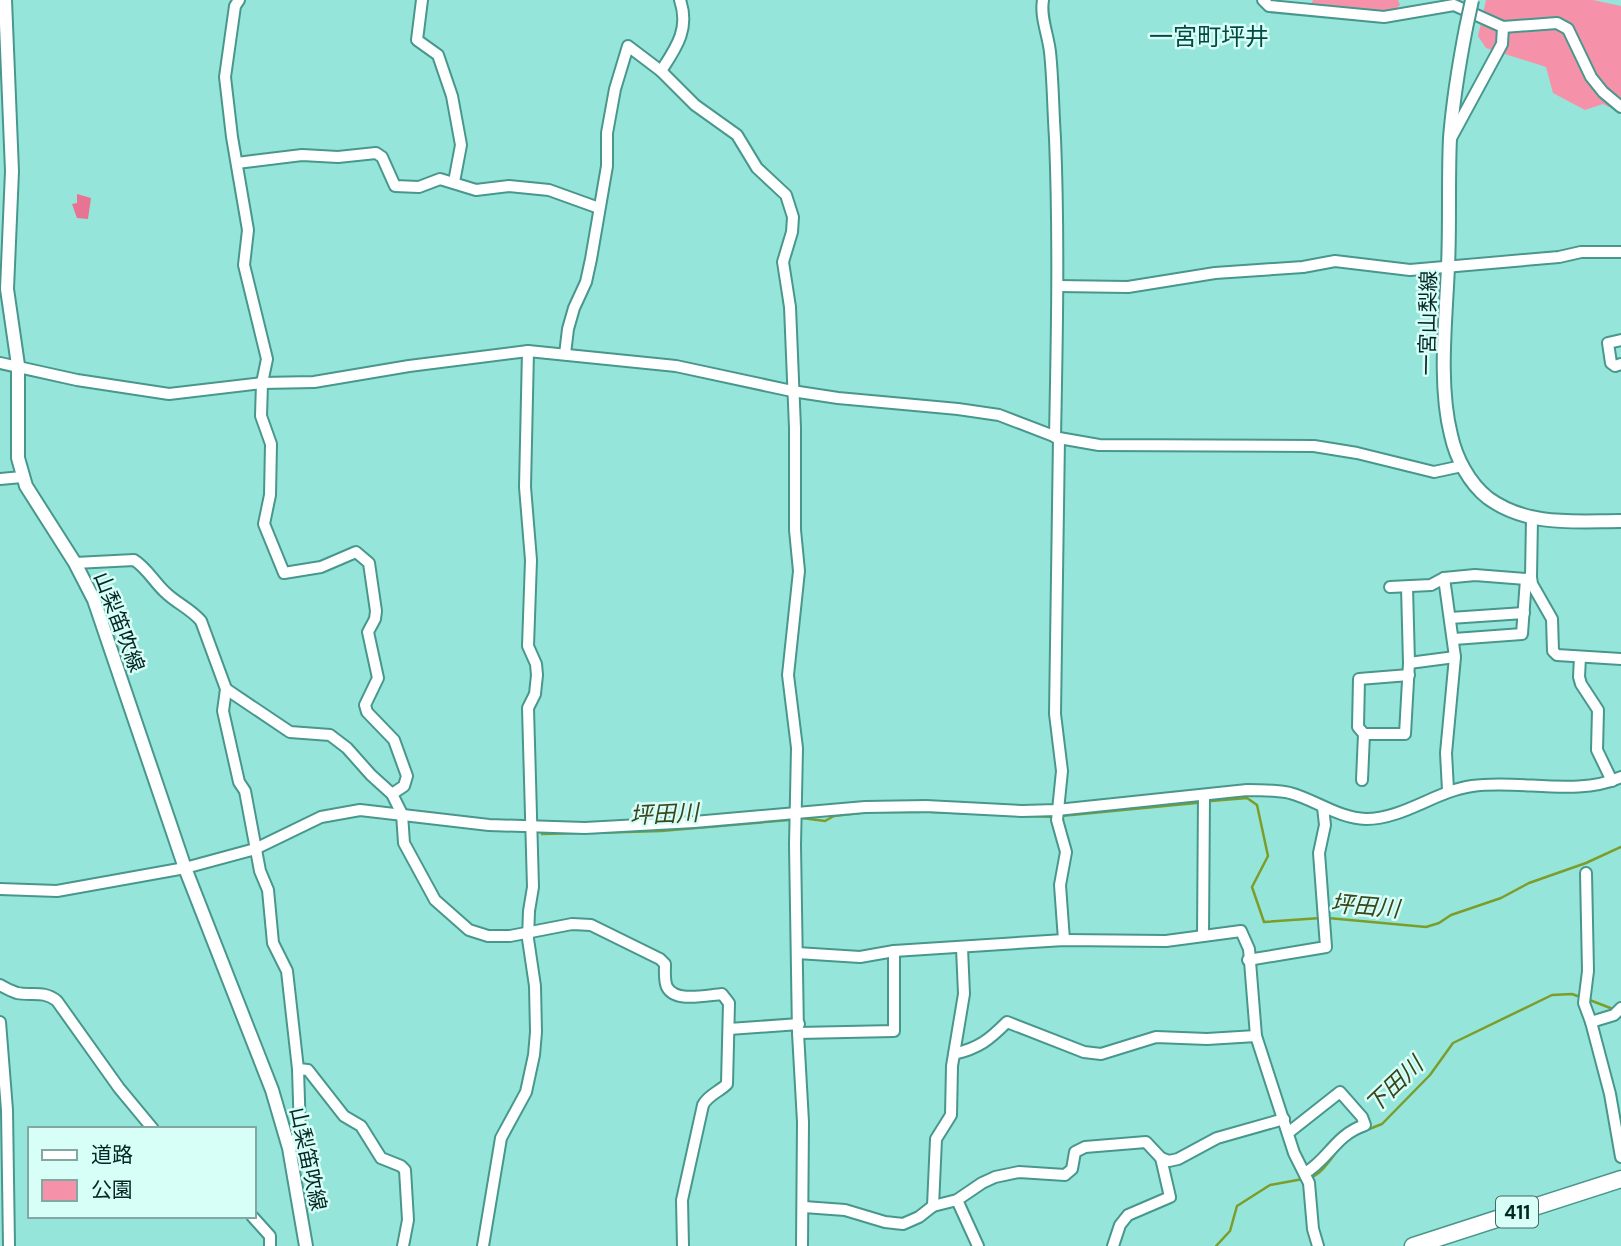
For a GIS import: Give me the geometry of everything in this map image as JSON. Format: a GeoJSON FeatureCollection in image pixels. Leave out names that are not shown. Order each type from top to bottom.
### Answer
{"type":"FeatureCollection","features":[{"type":"Feature","properties":{"kind":"highway","name":"411"},"geometry":{"type":"LineString","coordinates":[[1413,1246],[1621,1179]]}},
{"type":"Feature","properties":{"kind":"main road","name":"山梨笛吹線"},"geometry":{"type":"LineString","coordinates":[[5,0],[4,44],[12,171],[6,289],[18,365],[18,449],[22,477],[75,563],[103,624],[185,868],[272,1090],[289,1148],[306,1246]]}},
{"type":"Feature","properties":{"kind":"main road","name":"一宮山梨線"},"geometry":{"type":"LineString","coordinates":[[1472,0],[1456,83],[1450,140],[1445,299],[1446,408],[1450,433],[1462,466],[1477,488],[1507,510],[1532,518],[1561,522],[1621,521]]}},
{"type":"Feature","properties":{"kind":"street"},"geometry":{"type":"LineString","coordinates":[[239,0],[235,6],[225,77],[248,230],[244,265],[267,359],[262,383],[261,416],[271,444],[270,495],[264,524],[284,573],[321,567],[356,552],[369,563],[376,611],[368,632],[378,678],[365,705],[367,712],[394,740],[407,776],[404,786],[393,794]]}},
{"type":"Feature","properties":{"kind":"street"},"geometry":{"type":"LineString","coordinates":[[422,0],[417,40],[438,55],[452,96],[461,145],[454,182]]}},
{"type":"Feature","properties":{"kind":"street"},"geometry":{"type":"LineString","coordinates":[[661,71],[681,37],[685,21],[680,0]]}},
{"type":"Feature","properties":{"kind":"street"},"geometry":{"type":"LineString","coordinates":[[1043,0],[1041,10],[1047,28],[1050,53],[1054,127],[1058,286],[1055,714],[1062,771],[1057,815],[1066,852],[1060,885],[1064,940]]}},
{"type":"Feature","properties":{"kind":"street"},"geometry":{"type":"LineString","coordinates":[[1263,0],[1269,6],[1384,17],[1454,5],[1503,27],[1546,23],[1564,26],[1572,34],[1591,77],[1603,92],[1621,107]]}},
{"type":"Feature","properties":{"kind":"street"},"geometry":{"type":"LineString","coordinates":[[1450,140],[1502,44],[1503,27]]}},
{"type":"Feature","properties":{"kind":"street"},"geometry":{"type":"LineString","coordinates":[[565,355],[568,329],[592,259],[607,166],[607,133],[614,89],[628,46],[661,71],[695,105],[737,135],[757,168],[779,186],[789,201],[793,226],[783,262],[790,307],[795,429],[794,530],[799,571],[788,675],[797,748],[797,954],[803,1122],[803,1246]]}},
{"type":"Feature","properties":{"kind":"street"},"geometry":{"type":"LineString","coordinates":[[237,163],[302,155],[338,157],[376,153],[382,157],[395,186],[419,187],[440,179],[476,190],[509,186],[549,190],[599,208]]}},
{"type":"Feature","properties":{"kind":"street"},"geometry":{"type":"LineString","coordinates":[[1058,286],[1128,286],[1215,273],[1303,267],[1335,261],[1396,270],[1448,268],[1559,257],[1581,252],[1621,252]]}},
{"type":"Feature","properties":{"kind":"street"},"geometry":{"type":"LineString","coordinates":[[1621,340],[1608,344],[1611,363],[1615,366],[1621,365]]}},
{"type":"Feature","properties":{"kind":"street"},"geometry":{"type":"LineString","coordinates":[[0,363],[77,380],[169,394],[262,383],[314,383],[409,366],[528,351],[676,366],[838,398],[999,415],[1057,437],[1099,445],[1314,446],[1434,471],[1462,466]]}},
{"type":"Feature","properties":{"kind":"street"},"geometry":{"type":"LineString","coordinates":[[483,1246],[500,1138],[526,1092],[536,1032],[535,986],[528,932],[533,887],[528,708],[535,694],[537,675],[536,664],[528,646],[531,560],[525,487],[528,351]]}},
{"type":"Feature","properties":{"kind":"street"},"geometry":{"type":"LineString","coordinates":[[0,479],[22,477]]}},
{"type":"Feature","properties":{"kind":"street"},"geometry":{"type":"LineString","coordinates":[[1454,639],[1522,634],[1529,578],[1532,518]]}},
{"type":"Feature","properties":{"kind":"street"},"geometry":{"type":"LineString","coordinates":[[75,563],[134,560],[141,564],[167,594],[194,612],[201,621],[226,689],[223,711],[239,782],[245,791],[260,871],[268,890],[273,943],[287,971],[298,1069],[300,1133],[289,1148]]}},
{"type":"Feature","properties":{"kind":"street"},"geometry":{"type":"LineString","coordinates":[[1390,587],[1431,585],[1444,578],[1475,575],[1529,578]]}},
{"type":"Feature","properties":{"kind":"street"},"geometry":{"type":"LineString","coordinates":[[1444,578],[1455,657],[1446,753],[1448,790]]}},
{"type":"Feature","properties":{"kind":"street"},"geometry":{"type":"LineString","coordinates":[[1529,578],[1552,619],[1553,651],[1580,657],[1621,659]]}},
{"type":"Feature","properties":{"kind":"street"},"geometry":{"type":"LineString","coordinates":[[1364,734],[1405,734],[1409,669],[1407,587]]}},
{"type":"Feature","properties":{"kind":"street"},"geometry":{"type":"LineString","coordinates":[[1450,618],[1524,613]]}},
{"type":"Feature","properties":{"kind":"street"},"geometry":{"type":"LineString","coordinates":[[1362,780],[1364,734],[1358,727],[1359,679],[1455,657]]}},
{"type":"Feature","properties":{"kind":"street"},"geometry":{"type":"LineString","coordinates":[[0,889],[57,891],[185,868],[255,849],[308,822],[360,810],[445,821],[530,827],[622,826],[865,807],[926,806],[1057,815],[1204,795],[1270,790],[1290,793],[1344,816],[1367,819],[1394,813],[1448,790],[1474,785],[1569,786],[1603,784],[1617,779],[1597,750],[1598,710],[1581,684],[1580,657]]}},
{"type":"Feature","properties":{"kind":"street"},"geometry":{"type":"LineString","coordinates":[[226,689],[290,732],[330,736],[347,748],[371,775],[393,794],[401,814],[404,844],[435,900],[469,930],[488,936],[510,936],[572,924],[591,925],[660,959],[665,964],[668,990],[677,995],[691,997],[722,994],[729,1003],[727,1084],[719,1092],[706,1098],[703,1105],[682,1200],[683,1246]]}},
{"type":"Feature","properties":{"kind":"street"},"geometry":{"type":"LineString","coordinates":[[1203,936],[1204,795]]}},
{"type":"Feature","properties":{"kind":"street"},"geometry":{"type":"LineString","coordinates":[[1248,960],[1326,947],[1319,853],[1325,825],[1323,807]]}},
{"type":"Feature","properties":{"kind":"street"},"geometry":{"type":"LineString","coordinates":[[1586,873],[1588,971],[1584,998],[1610,1094],[1621,1157]]}},
{"type":"Feature","properties":{"kind":"street"},"geometry":{"type":"LineString","coordinates":[[797,954],[860,957],[894,951],[1064,940],[1115,938],[1166,941],[1241,931],[1249,948],[1256,1036],[1294,1153],[1307,1178],[1313,1229],[1318,1246]]}},
{"type":"Feature","properties":{"kind":"street"},"geometry":{"type":"LineString","coordinates":[[933,1206],[936,1139],[951,1115],[952,1066],[964,994],[962,948]]}},
{"type":"Feature","properties":{"kind":"street"},"geometry":{"type":"LineString","coordinates":[[729,1029],[894,1031],[894,951]]}},
{"type":"Feature","properties":{"kind":"street"},"geometry":{"type":"LineString","coordinates":[[0,985],[18,993],[34,992],[51,996],[57,1001],[119,1088],[151,1127]]}},
{"type":"Feature","properties":{"kind":"street"},"geometry":{"type":"LineString","coordinates":[[1591,1022],[1618,1012]]}},
{"type":"Feature","properties":{"kind":"street"},"geometry":{"type":"LineString","coordinates":[[0,1022],[7,1110],[9,1246]]}},
{"type":"Feature","properties":{"kind":"street"},"geometry":{"type":"LineString","coordinates":[[954,1054],[973,1049],[991,1038],[1007,1022],[1084,1052],[1101,1054],[1156,1037],[1207,1039],[1256,1036]]}},
{"type":"Feature","properties":{"kind":"street"},"geometry":{"type":"LineString","coordinates":[[298,1069],[308,1070],[344,1116],[361,1126],[381,1158],[405,1170],[408,1220],[403,1246]]}},
{"type":"Feature","properties":{"kind":"street"},"geometry":{"type":"LineString","coordinates":[[1288,1133],[1340,1092],[1362,1117],[1365,1125],[1343,1136],[1307,1178]]}},
{"type":"Feature","properties":{"kind":"street"},"geometry":{"type":"LineString","coordinates":[[804,1207],[845,1210],[885,1222],[903,1224],[919,1217],[933,1206],[957,1200],[982,1183],[1007,1173],[1065,1174],[1072,1169],[1075,1152],[1085,1147],[1146,1142],[1161,1158],[1169,1161],[1217,1138],[1284,1119]]}},
{"type":"Feature","properties":{"kind":"street"},"geometry":{"type":"LineString","coordinates":[[1113,1246],[1120,1225],[1128,1215],[1171,1197],[1161,1158]]}},
{"type":"Feature","properties":{"kind":"street"},"geometry":{"type":"LineString","coordinates":[[957,1200],[978,1246]]}},
{"type":"Feature","properties":{"kind":"street"},"geometry":{"type":"LineString","coordinates":[[254,1218],[270,1236],[270,1246]]}},
{"type":"Feature","properties":{"kind":"green space"},"geometry":{"type":"Polygon","coordinates":[[[1313,0],[1398,0],[1400,5],[1393,11],[1330,8],[1311,5],[1313,0]]]}},
{"type":"Feature","properties":{"kind":"green space"},"geometry":{"type":"Polygon","coordinates":[[[1486,0],[1593,0],[1621,6],[1621,113],[1603,104],[1585,110],[1553,93],[1546,67],[1486,48],[1478,36],[1486,0]]]}},
{"type":"Feature","properties":{"kind":"shaded area"},"geometry":{"type":"Polygon","coordinates":[[[77,194],[91,198],[88,219],[77,218],[72,204],[77,203],[77,194]]]}},
{"type":"Feature","properties":{"kind":"waterway","name":"坪田川"},"geometry":{"type":"LineString","coordinates":[[1211,801],[1247,798],[1257,805],[1268,856],[1252,887],[1264,922],[1321,918]]}},
{"type":"Feature","properties":{"kind":"waterway","name":"坪田川"},"geometry":{"type":"LineString","coordinates":[[1061,816],[1196,803]]}},
{"type":"Feature","properties":{"kind":"waterway","name":"坪田川"},"geometry":{"type":"LineString","coordinates":[[881,812],[920,812]]}},
{"type":"Feature","properties":{"kind":"waterway","name":"坪田川"},"geometry":{"type":"LineString","coordinates":[[932,812],[1055,817]]}},
{"type":"Feature","properties":{"kind":"waterway","name":"坪田川"},"geometry":{"type":"LineString","coordinates":[[802,818],[825,821],[834,816],[860,813]]}},
{"type":"Feature","properties":{"kind":"waterway","name":"坪田川"},"geometry":{"type":"LineString","coordinates":[[591,833],[661,831],[789,820]]}},
{"type":"Feature","properties":{"kind":"waterway","name":"坪田川"},"geometry":{"type":"LineString","coordinates":[[542,834],[584,833]]}},
{"type":"Feature","properties":{"kind":"waterway","name":"坪田川"},"geometry":{"type":"LineString","coordinates":[[1328,918],[1426,927],[1621,847]]}},
{"type":"Feature","properties":{"kind":"waterway","name":"下田川"},"geometry":{"type":"LineString","coordinates":[[1354,1135],[1382,1124],[1430,1075],[1453,1043],[1552,995],[1572,994],[1580,997]]}},
{"type":"Feature","properties":{"kind":"waterway","name":"下田川"},"geometry":{"type":"LineString","coordinates":[[1587,999],[1613,1009]]}},
{"type":"Feature","properties":{"kind":"waterway","name":"下田川"},"geometry":{"type":"LineString","coordinates":[[1310,1178],[1323,1169],[1341,1146]]}},
{"type":"Feature","properties":{"kind":"waterway","name":"下田川"},"geometry":{"type":"LineString","coordinates":[[1216,1246],[1230,1231],[1237,1206],[1270,1185],[1303,1179]]}},
{"type":"Feature","properties":{"kind":"district","name":"一宮町坪井"},"geometry":{"type":"Point","coordinates":[1209,36]}}]}
